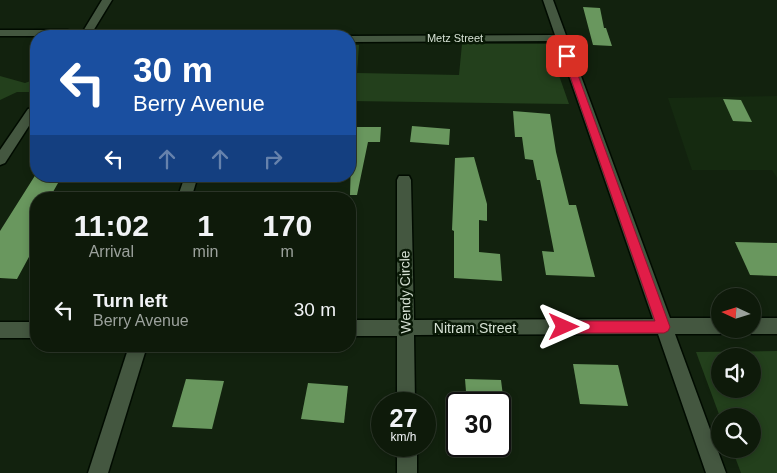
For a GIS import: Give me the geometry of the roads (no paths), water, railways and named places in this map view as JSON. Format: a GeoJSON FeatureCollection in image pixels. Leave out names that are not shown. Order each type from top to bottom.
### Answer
{"type":"FeatureCollection","features":[{"type":"Feature","properties":{"kind":"street"},"geometry":{"type":"LineString","coordinates":[[89,30],[107,0]]}},
{"type":"Feature","properties":{"kind":"street"},"geometry":{"type":"LineString","coordinates":[[548,0],[716,473]]}},
{"type":"Feature","properties":{"kind":"street"},"geometry":{"type":"LineString","coordinates":[[0,33],[30,33]]}},
{"type":"Feature","properties":{"kind":"street","name":"Metz Street"},"geometry":{"type":"LineString","coordinates":[[356,39],[561,38]]}},
{"type":"Feature","properties":{"kind":"street"},"geometry":{"type":"LineString","coordinates":[[0,160],[30,115]]}},
{"type":"Feature","properties":{"kind":"street","name":"Wendy Circle"},"geometry":{"type":"LineString","coordinates":[[404,180],[406,392]]}},
{"type":"Feature","properties":{"kind":"street","name":"Nitram Street"},"geometry":{"type":"LineString","coordinates":[[356,328],[711,326]]}},
{"type":"Feature","properties":{"kind":"street"},"geometry":{"type":"LineString","coordinates":[[761,326],[777,326]]}},
{"type":"Feature","properties":{"kind":"street"},"geometry":{"type":"LineString","coordinates":[[0,330],[30,330]]}},
{"type":"Feature","properties":{"kind":"street"},"geometry":{"type":"LineString","coordinates":[[98,473],[136,352]]}},
{"type":"Feature","properties":{"kind":"street"},"geometry":{"type":"LineString","coordinates":[[407,457],[407,473]]}}]}
